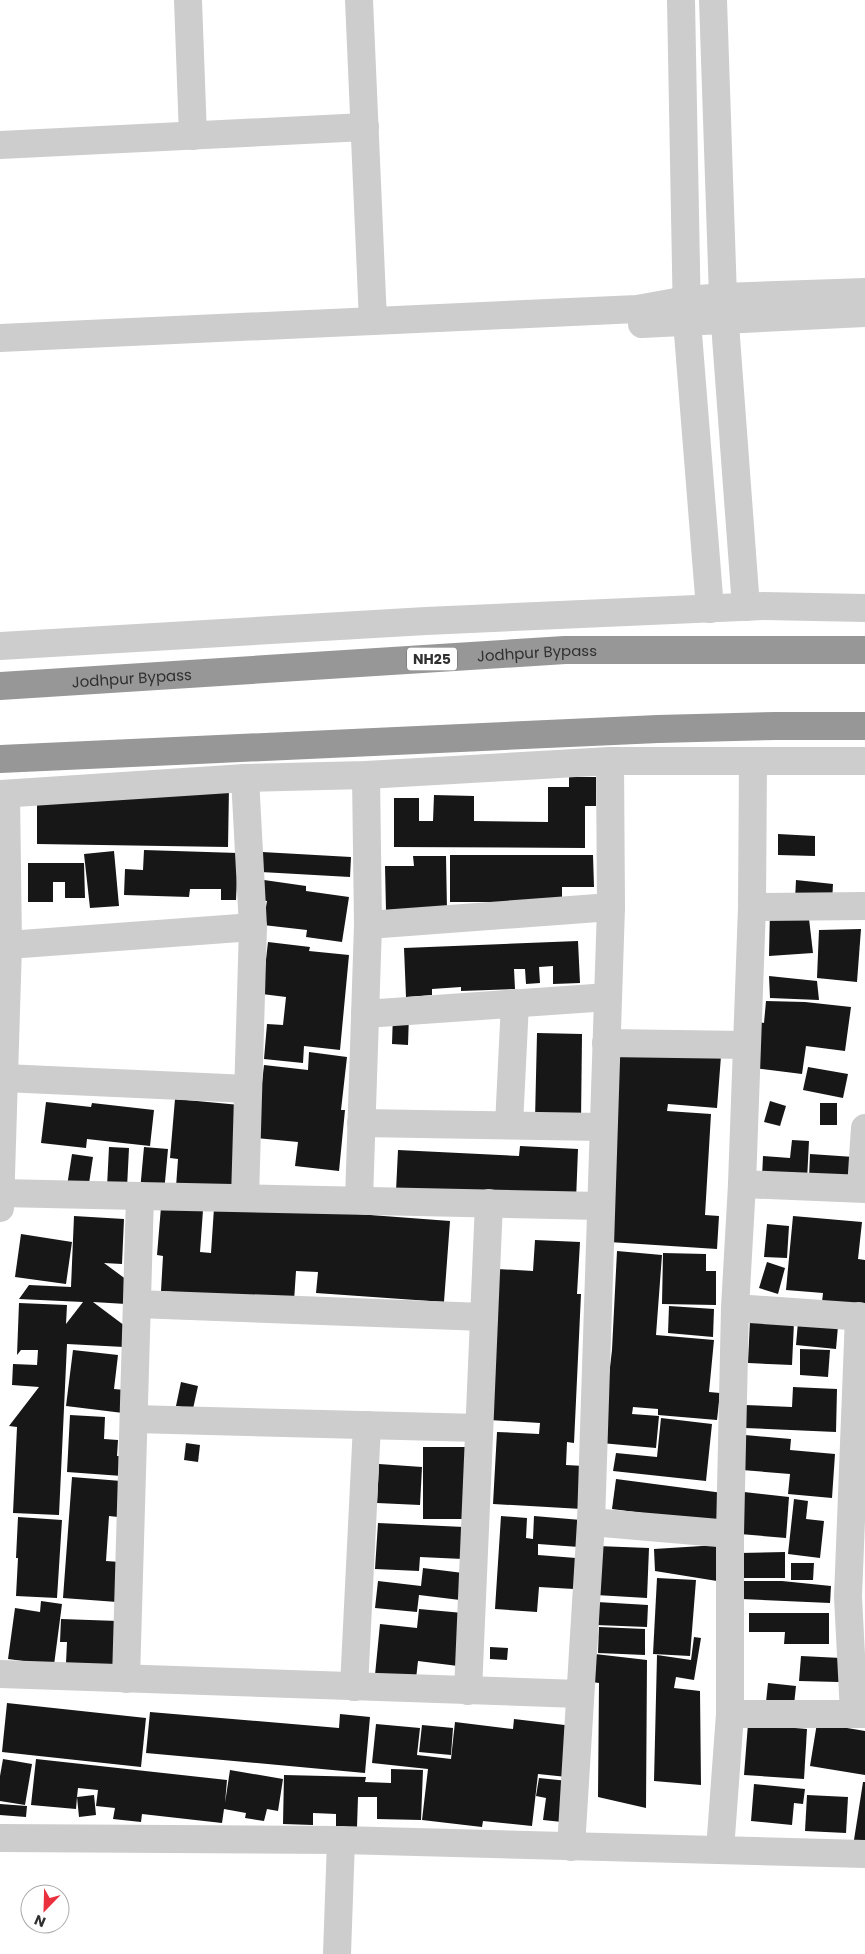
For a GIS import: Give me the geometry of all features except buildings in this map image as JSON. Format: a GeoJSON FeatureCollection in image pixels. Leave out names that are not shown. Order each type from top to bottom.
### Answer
{"type":"FeatureCollection","features":[{"type":"Feature","properties":{"kind":"highway","name":"Jodhpur Bypass"},"geometry":{"type":"LineString","coordinates":[[0,686],[565,650],[865,650]]}},
{"type":"Feature","properties":{"kind":"highway"},"geometry":{"type":"LineString","coordinates":[[0,759],[658,728],[865,726]]}},
{"type":"Feature","properties":{"kind":"street"},"geometry":{"type":"LineString","coordinates":[[188,0],[192,136]]}},
{"type":"Feature","properties":{"kind":"street"},"geometry":{"type":"LineString","coordinates":[[359,0],[373,321]]}},
{"type":"Feature","properties":{"kind":"street"},"geometry":{"type":"LineString","coordinates":[[682,0],[687,310],[710,608]]}},
{"type":"Feature","properties":{"kind":"street"},"geometry":{"type":"LineString","coordinates":[[713,0],[723,308],[746,607]]}},
{"type":"Feature","properties":{"kind":"street"},"geometry":{"type":"LineString","coordinates":[[0,145],[365,128]]}},
{"type":"Feature","properties":{"kind":"street"},"geometry":{"type":"LineString","coordinates":[[0,354],[723,308],[865,292]]}},
{"type":"Feature","properties":{"kind":"street"},"geometry":{"type":"LineString","coordinates":[[723,308],[865,312]]}},
{"type":"Feature","properties":{"kind":"street"},"geometry":{"type":"LineString","coordinates":[[0,338],[637,309],[687,310]]}},
{"type":"Feature","properties":{"kind":"street"},"geometry":{"type":"LineString","coordinates":[[0,646],[416,622],[710,608],[865,608]]}},
{"type":"Feature","properties":{"kind":"street"},"geometry":{"type":"LineString","coordinates":[[0,1208],[8,945],[3,794],[245,778],[366,775],[610,761],[865,761]]}},
{"type":"Feature","properties":{"kind":"street"},"geometry":{"type":"LineString","coordinates":[[571,1847],[591,1522],[600,1206],[612,907],[610,761]]}},
{"type":"Feature","properties":{"kind":"street"},"geometry":{"type":"LineString","coordinates":[[720,1850],[730,1714],[730,1534],[734,1308],[742,1184],[752,907],[753,761]]}},
{"type":"Feature","properties":{"kind":"street"},"geometry":{"type":"LineString","coordinates":[[359,1200],[368,925],[366,775]]}},
{"type":"Feature","properties":{"kind":"street"},"geometry":{"type":"LineString","coordinates":[[245,778],[252,926],[245,1198]]}},
{"type":"Feature","properties":{"kind":"street"},"geometry":{"type":"LineString","coordinates":[[752,907],[865,906]]}},
{"type":"Feature","properties":{"kind":"street"},"geometry":{"type":"LineString","coordinates":[[368,925],[612,907]]}},
{"type":"Feature","properties":{"kind":"street"},"geometry":{"type":"LineString","coordinates":[[8,945],[252,926]]}},
{"type":"Feature","properties":{"kind":"street"},"geometry":{"type":"LineString","coordinates":[[365,1014],[608,997]]}},
{"type":"Feature","properties":{"kind":"street"},"geometry":{"type":"LineString","coordinates":[[509,1125],[515,1003]]}},
{"type":"Feature","properties":{"kind":"street"},"geometry":{"type":"LineString","coordinates":[[606,1043],[746,1045]]}},
{"type":"Feature","properties":{"kind":"street"},"geometry":{"type":"LineString","coordinates":[[4,1078],[248,1089]]}},
{"type":"Feature","properties":{"kind":"street"},"geometry":{"type":"LineString","coordinates":[[362,1123],[603,1127]]}},
{"type":"Feature","properties":{"kind":"street"},"geometry":{"type":"LineString","coordinates":[[742,1184],[863,1188],[865,1128]]}},
{"type":"Feature","properties":{"kind":"street"},"geometry":{"type":"LineString","coordinates":[[0,1193],[600,1206]]}},
{"type":"Feature","properties":{"kind":"street"},"geometry":{"type":"LineString","coordinates":[[126,1679],[140,1196]]}},
{"type":"Feature","properties":{"kind":"street"},"geometry":{"type":"LineString","coordinates":[[468,1691],[489,1203]]}},
{"type":"Feature","properties":{"kind":"street"},"geometry":{"type":"LineString","coordinates":[[137,1304],[484,1317]]}},
{"type":"Feature","properties":{"kind":"street"},"geometry":{"type":"LineString","coordinates":[[730,1714],[860,1714],[857,1598],[862,1317],[734,1308]]}},
{"type":"Feature","properties":{"kind":"street"},"geometry":{"type":"LineString","coordinates":[[134,1419],[479,1428]]}},
{"type":"Feature","properties":{"kind":"street"},"geometry":{"type":"LineString","coordinates":[[354,1687],[367,1425]]}},
{"type":"Feature","properties":{"kind":"street"},"geometry":{"type":"LineString","coordinates":[[591,1522],[730,1534]]}},
{"type":"Feature","properties":{"kind":"street"},"geometry":{"type":"LineString","coordinates":[[0,1674],[579,1694]]}},
{"type":"Feature","properties":{"kind":"street"},"geometry":{"type":"LineString","coordinates":[[0,1838],[341,1840],[865,1854]]}},
{"type":"Feature","properties":{"kind":"street"},"geometry":{"type":"LineString","coordinates":[[336,1954],[341,1840]]}}]}
